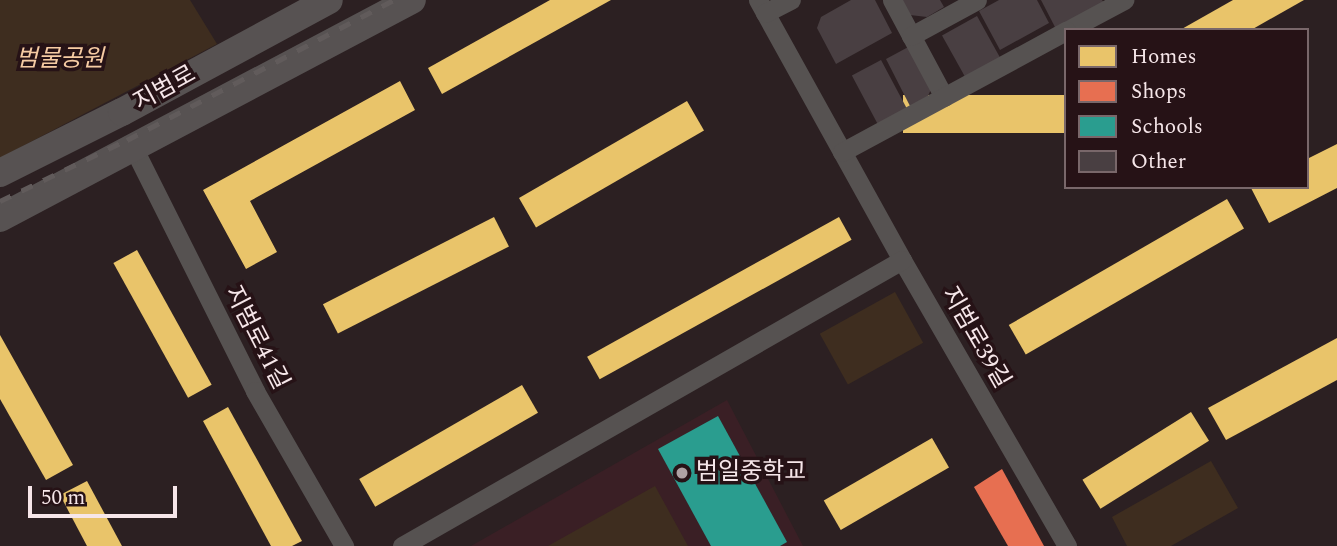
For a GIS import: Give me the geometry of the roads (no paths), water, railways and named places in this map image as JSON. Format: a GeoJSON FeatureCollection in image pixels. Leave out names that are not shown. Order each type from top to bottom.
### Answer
{"type":"FeatureCollection","features":[{"type":"Feature","properties":{"kind":"main road","name":"지범로"},"geometry":{"type":"LineString","coordinates":[[0,173],[122,112],[328,0]]}},
{"type":"Feature","properties":{"kind":"main road"},"geometry":{"type":"LineString","coordinates":[[0,218],[412,0]]}},
{"type":"Feature","properties":{"kind":"street","name":"지범로39길"},"geometry":{"type":"LineString","coordinates":[[791,0],[762,7],[902,260],[1067,546]]}},
{"type":"Feature","properties":{"kind":"street"},"geometry":{"type":"LineString","coordinates":[[892,0],[944,97]]}},
{"type":"Feature","properties":{"kind":"street"},"geometry":{"type":"LineString","coordinates":[[912,36],[977,0]]}},
{"type":"Feature","properties":{"kind":"street"},"geometry":{"type":"LineString","coordinates":[[1071,28],[1124,0]]}},
{"type":"Feature","properties":{"kind":"street"},"geometry":{"type":"LineString","coordinates":[[842,152],[1064,32]]}},
{"type":"Feature","properties":{"kind":"street","name":"지범로41길"},"geometry":{"type":"LineString","coordinates":[[134,147],[255,391],[344,546]]}},
{"type":"Feature","properties":{"kind":"street"},"geometry":{"type":"LineString","coordinates":[[402,546],[902,260]]}},
{"type":"Feature","properties":{"kind":"railway"},"geometry":{"type":"LineString","coordinates":[[0,201],[127,140],[394,0]]}},
{"type":"Feature","properties":{"kind":"place","name":"범일중학교"},"geometry":{"type":"Point","coordinates":[682,473]}},
{"type":"Feature","properties":{"kind":"park label","name":"범물공원"},"geometry":{"type":"Point","coordinates":[60,60]}}]}
